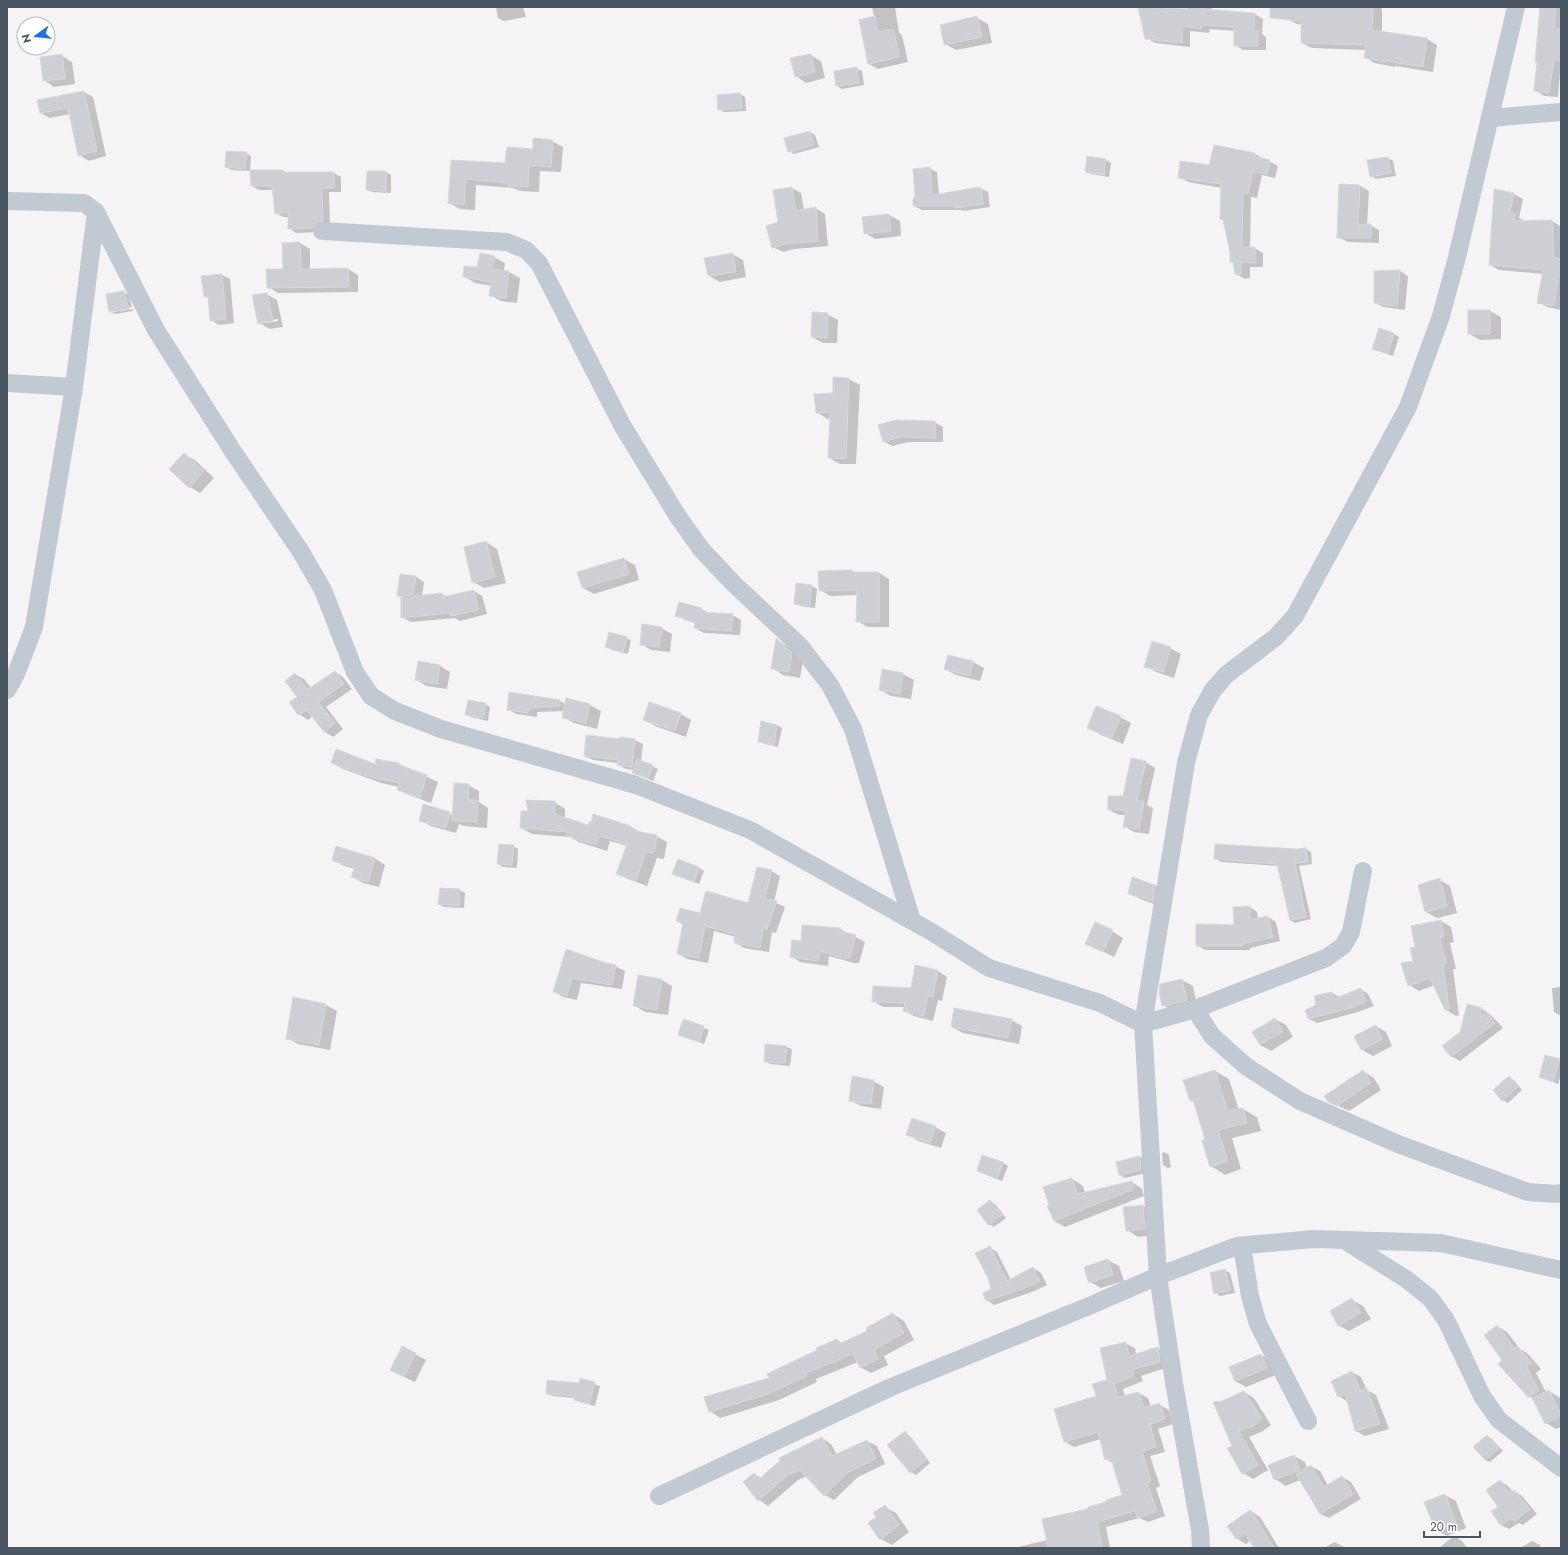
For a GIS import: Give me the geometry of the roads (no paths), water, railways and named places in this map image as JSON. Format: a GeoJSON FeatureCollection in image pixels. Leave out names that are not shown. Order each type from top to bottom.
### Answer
{"type":"FeatureCollection","features":[{"type":"Feature","properties":{"kind":"street"},"geometry":{"type":"LineString","coordinates":[[1201,1548],[1200,1530],[1174,1384],[1158,1276],[1143,1024],[1186,763],[1199,715],[1213,690],[1226,674],[1276,637],[1295,616],[1310,591],[1408,408],[1441,316],[1457,257],[1516,7]]}},
{"type":"Feature","properties":{"kind":"street"},"geometry":{"type":"LineString","coordinates":[[1490,118],[1561,112]]}},
{"type":"Feature","properties":{"kind":"street"},"geometry":{"type":"LineString","coordinates":[[7,201],[84,203],[96,212],[156,330],[234,453],[301,552],[323,590],[355,672],[371,696],[395,711],[441,729],[636,785],[750,830],[912,921],[989,968],[1100,1003],[1143,1024],[1195,1009],[1326,958],[1343,946],[1351,932],[1363,871]]}},
{"type":"Feature","properties":{"kind":"street"},"geometry":{"type":"LineString","coordinates":[[7,690],[16,674],[34,627],[74,387],[96,212]]}},
{"type":"Feature","properties":{"kind":"street"},"geometry":{"type":"LineString","coordinates":[[322,231],[507,242],[526,250],[539,263],[622,424],[677,515],[701,550],[733,583],[800,646],[830,685],[854,729],[912,921]]}},
{"type":"Feature","properties":{"kind":"street"},"geometry":{"type":"LineString","coordinates":[[7,383],[74,387]]}},
{"type":"Feature","properties":{"kind":"street"},"geometry":{"type":"LineString","coordinates":[[1195,1009],[1212,1036],[1241,1062],[1300,1101],[1398,1144],[1528,1192],[1561,1193]]}},
{"type":"Feature","properties":{"kind":"street"},"geometry":{"type":"LineString","coordinates":[[659,1496],[889,1388],[1158,1276],[1237,1246],[1313,1239],[1441,1243],[1561,1270]]}},
{"type":"Feature","properties":{"kind":"street"},"geometry":{"type":"LineString","coordinates":[[1344,1240],[1406,1279],[1430,1298],[1446,1320],[1482,1396],[1499,1420],[1561,1468]]}},
{"type":"Feature","properties":{"kind":"street"},"geometry":{"type":"LineString","coordinates":[[1242,1246],[1250,1296],[1258,1324],[1308,1421]]}}]}
